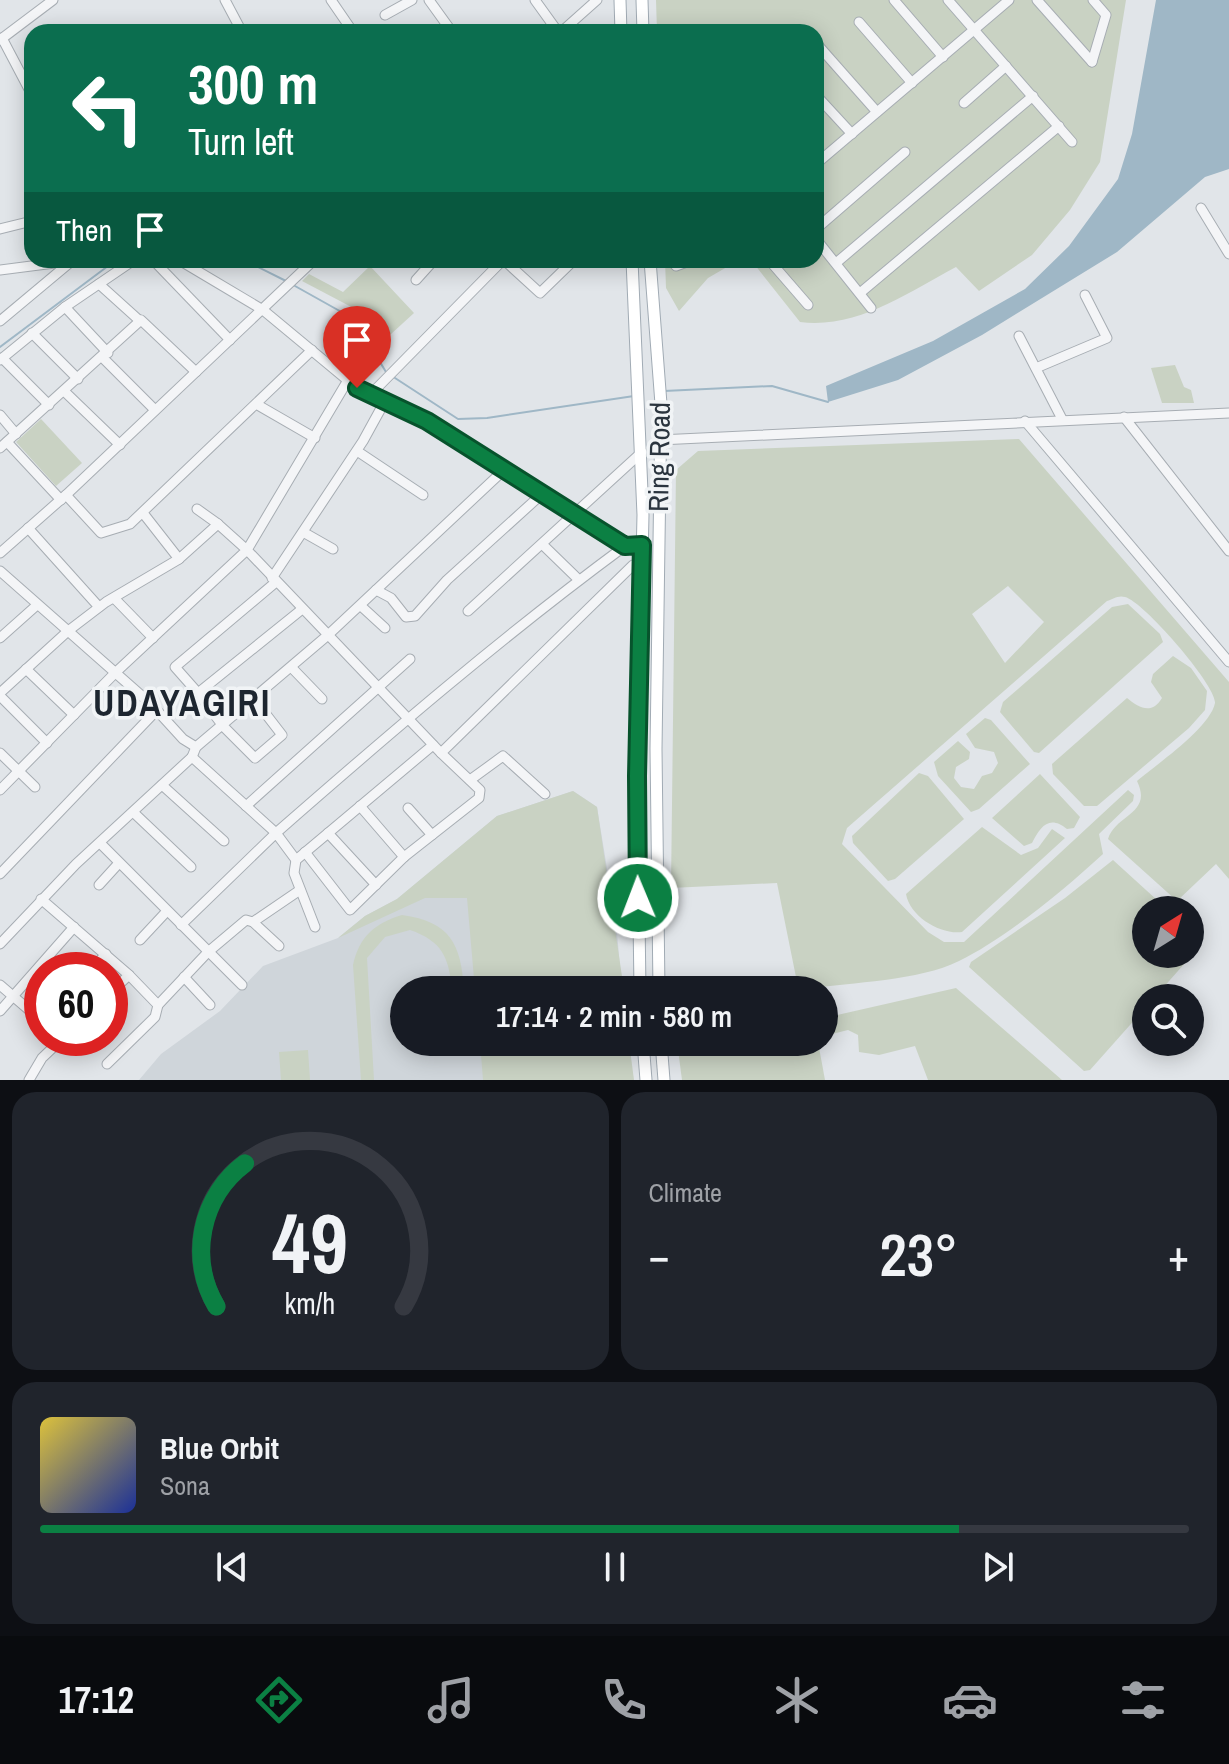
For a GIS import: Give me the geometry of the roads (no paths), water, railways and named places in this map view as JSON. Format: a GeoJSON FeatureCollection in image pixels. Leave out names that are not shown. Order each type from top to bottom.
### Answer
{"type":"FeatureCollection","features":[{"type":"Feature","properties":{"kind":"main road"},"geometry":{"type":"LineString","coordinates":[[620,0],[621,24]]}},
{"type":"Feature","properties":{"kind":"main road"},"geometry":{"type":"LineString","coordinates":[[642,0],[643,24]]}},
{"type":"Feature","properties":{"kind":"main road","name":"Ring Road"},"geometry":{"type":"LineString","coordinates":[[632,268],[642,446],[637,776],[640,976]]}},
{"type":"Feature","properties":{"kind":"main road","name":"Ring Road"},"geometry":{"type":"LineString","coordinates":[[651,268],[661,404],[659,976]]}},
{"type":"Feature","properties":{"kind":"main road"},"geometry":{"type":"LineString","coordinates":[[642,446],[659,440]]}},
{"type":"Feature","properties":{"kind":"main road"},"geometry":{"type":"LineString","coordinates":[[644,1056],[646,1080]]}},
{"type":"Feature","properties":{"kind":"main road"},"geometry":{"type":"LineString","coordinates":[[662,1056],[664,1080]]}},
{"type":"Feature","properties":{"kind":"street"},"geometry":{"type":"LineString","coordinates":[[24,78],[1,39],[53,0]]}},
{"type":"Feature","properties":{"kind":"street"},"geometry":{"type":"LineString","coordinates":[[225,0],[238,24]]}},
{"type":"Feature","properties":{"kind":"street"},"geometry":{"type":"LineString","coordinates":[[331,0],[348,24]]}},
{"type":"Feature","properties":{"kind":"street"},"geometry":{"type":"LineString","coordinates":[[385,15],[412,0]]}},
{"type":"Feature","properties":{"kind":"street"},"geometry":{"type":"LineString","coordinates":[[429,0],[446,24]]}},
{"type":"Feature","properties":{"kind":"street"},"geometry":{"type":"LineString","coordinates":[[535,0],[554,24]]}},
{"type":"Feature","properties":{"kind":"street"},"geometry":{"type":"LineString","coordinates":[[569,24],[597,0]]}},
{"type":"Feature","properties":{"kind":"street"},"geometry":{"type":"LineString","coordinates":[[894,0],[943,57]]}},
{"type":"Feature","properties":{"kind":"street"},"geometry":{"type":"LineString","coordinates":[[948,0],[1072,142]]}},
{"type":"Feature","properties":{"kind":"street"},"geometry":{"type":"LineString","coordinates":[[824,157],[1009,0]]}},
{"type":"Feature","properties":{"kind":"street"},"geometry":{"type":"LineString","coordinates":[[1037,0],[1092,62],[1106,15],[1093,0]]}},
{"type":"Feature","properties":{"kind":"street"},"geometry":{"type":"LineString","coordinates":[[859,22],[912,83]]}},
{"type":"Feature","properties":{"kind":"street"},"geometry":{"type":"LineString","coordinates":[[824,52],[877,112]]}},
{"type":"Feature","properties":{"kind":"street"},"geometry":{"type":"LineString","coordinates":[[964,103],[1006,66]]}},
{"type":"Feature","properties":{"kind":"street"},"geometry":{"type":"LineString","coordinates":[[836,263],[1033,96]]}},
{"type":"Feature","properties":{"kind":"street"},"geometry":{"type":"LineString","coordinates":[[824,104],[852,134]]}},
{"type":"Feature","properties":{"kind":"street"},"geometry":{"type":"LineString","coordinates":[[860,293],[1059,126]]}},
{"type":"Feature","properties":{"kind":"street"},"geometry":{"type":"LineString","coordinates":[[824,222],[905,152]]}},
{"type":"Feature","properties":{"kind":"street"},"geometry":{"type":"LineString","coordinates":[[1201,208],[1229,254]]}},
{"type":"Feature","properties":{"kind":"street"},"geometry":{"type":"LineString","coordinates":[[0,229],[24,223]]}},
{"type":"Feature","properties":{"kind":"street"},"geometry":{"type":"LineString","coordinates":[[824,249],[871,308]]}},
{"type":"Feature","properties":{"kind":"street"},"geometry":{"type":"LineString","coordinates":[[0,270],[24,267]]}},
{"type":"Feature","properties":{"kind":"street"},"geometry":{"type":"LineString","coordinates":[[0,321],[63,268]]}},
{"type":"Feature","properties":{"kind":"street"},"geometry":{"type":"LineString","coordinates":[[49,405],[1,359],[65,307],[122,268]]}},
{"type":"Feature","properties":{"kind":"street"},"geometry":{"type":"LineString","coordinates":[[161,268],[230,340]]}},
{"type":"Feature","properties":{"kind":"street"},"geometry":{"type":"LineString","coordinates":[[192,268],[263,310],[348,380],[427,421],[625,546]]}},
{"type":"Feature","properties":{"kind":"street"},"geometry":{"type":"LineString","coordinates":[[0,553],[64,498],[305,268]]}},
{"type":"Feature","properties":{"kind":"street"},"geometry":{"type":"LineString","coordinates":[[416,280],[427,268]]}},
{"type":"Feature","properties":{"kind":"street"},"geometry":{"type":"LineString","coordinates":[[371,394],[495,268]]}},
{"type":"Feature","properties":{"kind":"street"},"geometry":{"type":"LineString","coordinates":[[512,268],[540,293],[566,268]]}},
{"type":"Feature","properties":{"kind":"street"},"geometry":{"type":"LineString","coordinates":[[776,268],[808,305]]}},
{"type":"Feature","properties":{"kind":"street"},"geometry":{"type":"LineString","coordinates":[[99,284],[196,372]]}},
{"type":"Feature","properties":{"kind":"street"},"geometry":{"type":"LineString","coordinates":[[1036,368],[1107,338],[1085,295]]}},
{"type":"Feature","properties":{"kind":"street"},"geometry":{"type":"LineString","coordinates":[[65,307],[155,410]]}},
{"type":"Feature","properties":{"kind":"street"},"geometry":{"type":"LineString","coordinates":[[140,321],[4,445],[101,533],[130,524],[143,513],[312,350]]}},
{"type":"Feature","properties":{"kind":"street"},"geometry":{"type":"LineString","coordinates":[[32,333],[78,379]]}},
{"type":"Feature","properties":{"kind":"street"},"geometry":{"type":"LineString","coordinates":[[1019,336],[1062,419]]}},
{"type":"Feature","properties":{"kind":"street"},"geometry":{"type":"LineString","coordinates":[[0,790],[115,673],[247,550],[348,380]]}},
{"type":"Feature","properties":{"kind":"street"},"geometry":{"type":"LineString","coordinates":[[64,391],[120,445]]}},
{"type":"Feature","properties":{"kind":"street"},"geometry":{"type":"LineString","coordinates":[[255,700],[282,735],[258,757],[252,757],[175,667],[274,580],[357,451],[385,401]]}},
{"type":"Feature","properties":{"kind":"street"},"geometry":{"type":"LineString","coordinates":[[256,404],[315,438]]}},
{"type":"Feature","properties":{"kind":"street"},"geometry":{"type":"LineString","coordinates":[[659,440],[1229,413]]}},
{"type":"Feature","properties":{"kind":"street"},"geometry":{"type":"LineString","coordinates":[[0,415],[16,434]]}},
{"type":"Feature","properties":{"kind":"street"},"geometry":{"type":"LineString","coordinates":[[1124,417],[1229,551]]}},
{"type":"Feature","properties":{"kind":"street"},"geometry":{"type":"LineString","coordinates":[[1025,421],[1229,662]]}},
{"type":"Feature","properties":{"kind":"street"},"geometry":{"type":"LineString","coordinates":[[468,611],[575,515],[642,446]]}},
{"type":"Feature","properties":{"kind":"street"},"geometry":{"type":"LineString","coordinates":[[357,451],[423,495]]}},
{"type":"Feature","properties":{"kind":"street"},"geometry":{"type":"LineString","coordinates":[[0,944],[41,899],[194,752],[361,606],[505,469]]}},
{"type":"Feature","properties":{"kind":"street"},"geometry":{"type":"LineString","coordinates":[[376,590],[391,598],[406,617],[415,616],[447,580],[543,493]]}},
{"type":"Feature","properties":{"kind":"street"},"geometry":{"type":"LineString","coordinates":[[197,509],[247,550],[301,610],[382,688],[433,745],[480,790],[479,798],[404,857],[350,910],[305,852]]}},
{"type":"Feature","properties":{"kind":"street"},"geometry":{"type":"LineString","coordinates":[[143,513],[179,559]]}},
{"type":"Feature","properties":{"kind":"street"},"geometry":{"type":"LineString","coordinates":[[47,743],[0,694],[68,631],[99,607],[179,559],[218,524]]}},
{"type":"Feature","properties":{"kind":"street"},"geometry":{"type":"LineString","coordinates":[[28,528],[99,607]]}},
{"type":"Feature","properties":{"kind":"street"},"geometry":{"type":"LineString","coordinates":[[303,532],[333,549]]}},
{"type":"Feature","properties":{"kind":"street"},"geometry":{"type":"LineString","coordinates":[[543,545],[579,580]]}},
{"type":"Feature","properties":{"kind":"street"},"geometry":{"type":"LineString","coordinates":[[181,925],[276,833],[459,673],[625,546],[642,545]]}},
{"type":"Feature","properties":{"kind":"street"},"geometry":{"type":"LineString","coordinates":[[441,753],[604,591],[633,565],[642,565]]}},
{"type":"Feature","properties":{"kind":"street"},"geometry":{"type":"LineString","coordinates":[[0,571],[157,710],[246,806],[276,833],[296,860]]}},
{"type":"Feature","properties":{"kind":"street"},"geometry":{"type":"LineString","coordinates":[[114,598],[153,638]]}},
{"type":"Feature","properties":{"kind":"street"},"geometry":{"type":"LineString","coordinates":[[0,638],[37,605]]}},
{"type":"Feature","properties":{"kind":"street"},"geometry":{"type":"LineString","coordinates":[[361,606],[385,628]]}},
{"type":"Feature","properties":{"kind":"street"},"geometry":{"type":"LineString","coordinates":[[198,693],[301,610]]}},
{"type":"Feature","properties":{"kind":"street"},"geometry":{"type":"LineString","coordinates":[[246,806],[382,688],[410,659]]}},
{"type":"Feature","properties":{"kind":"street"},"geometry":{"type":"LineString","coordinates":[[292,668],[322,699]]}},
{"type":"Feature","properties":{"kind":"street"},"geometry":{"type":"LineString","coordinates":[[26,669],[74,715]]}},
{"type":"Feature","properties":{"kind":"street"},"geometry":{"type":"LineString","coordinates":[[0,874],[157,710]]}},
{"type":"Feature","properties":{"kind":"street"},"geometry":{"type":"LineString","coordinates":[[315,927],[294,873],[296,860],[433,745]]}},
{"type":"Feature","properties":{"kind":"street"},"geometry":{"type":"LineString","coordinates":[[0,753],[35,787]]}},
{"type":"Feature","properties":{"kind":"street"},"geometry":{"type":"LineString","coordinates":[[470,780],[503,756],[545,794]]}},
{"type":"Feature","properties":{"kind":"street"},"geometry":{"type":"LineString","coordinates":[[162,785],[224,841]]}},
{"type":"Feature","properties":{"kind":"street"},"geometry":{"type":"LineString","coordinates":[[360,806],[404,857]]}},
{"type":"Feature","properties":{"kind":"street"},"geometry":{"type":"LineString","coordinates":[[408,808],[432,835]]}},
{"type":"Feature","properties":{"kind":"street"},"geometry":{"type":"LineString","coordinates":[[133,812],[191,867]]}},
{"type":"Feature","properties":{"kind":"street"},"geometry":{"type":"LineString","coordinates":[[328,833],[376,885]]}},
{"type":"Feature","properties":{"kind":"street"},"geometry":{"type":"LineString","coordinates":[[100,843],[242,985]]}},
{"type":"Feature","properties":{"kind":"street"},"geometry":{"type":"LineString","coordinates":[[99,885],[119,863]]}},
{"type":"Feature","properties":{"kind":"street"},"geometry":{"type":"LineString","coordinates":[[253,922],[300,890]]}},
{"type":"Feature","properties":{"kind":"street"},"geometry":{"type":"LineString","coordinates":[[41,899],[104,952]]}},
{"type":"Feature","properties":{"kind":"street"},"geometry":{"type":"LineString","coordinates":[[140,940],[167,911]]}},
{"type":"Feature","properties":{"kind":"street"},"geometry":{"type":"LineString","coordinates":[[107,1064],[155,1017],[158,1005],[208,952],[246,920],[253,922],[279,946]]}},
{"type":"Feature","properties":{"kind":"street"},"geometry":{"type":"LineString","coordinates":[[0,1011],[74,927]]}},
{"type":"Feature","properties":{"kind":"street"},"geometry":{"type":"LineString","coordinates":[[129,975],[158,1005]]}},
{"type":"Feature","properties":{"kind":"street"},"geometry":{"type":"LineString","coordinates":[[184,977],[210,1005]]}},
{"type":"Feature","properties":{"kind":"street"},"geometry":{"type":"LineString","coordinates":[[0,985],[24,1006]]}},
{"type":"Feature","properties":{"kind":"street"},"geometry":{"type":"LineString","coordinates":[[29,1080],[44,1056]]}},
{"type":"Feature","properties":{"kind":"water"},"geometry":{"type":"Polygon","coordinates":[[[1156,0],[1229,0],[1229,169],[1205,177],[1117,252],[982,335],[898,380],[828,402],[826,386],[933,341],[1025,289],[1069,246],[1118,179],[1132,134],[1156,0]]]}},
{"type":"Feature","properties":{"kind":"waterway"},"geometry":{"type":"LineString","coordinates":[[0,347],[105,268]]}},
{"type":"Feature","properties":{"kind":"waterway"},"geometry":{"type":"LineString","coordinates":[[260,268],[286,281]]}},
{"type":"Feature","properties":{"kind":"waterway"},"geometry":{"type":"LineString","coordinates":[[295,286],[354,319],[386,372]]}},
{"type":"Feature","properties":{"kind":"waterway"},"geometry":{"type":"LineString","coordinates":[[395,378],[458,419],[487,418],[634,396]]}},
{"type":"Feature","properties":{"kind":"waterway"},"geometry":{"type":"LineString","coordinates":[[664,391],[772,386],[828,402]]}},
{"type":"Feature","properties":{"kind":"district","name":"UDAYAGIRI"},"geometry":{"type":"Point","coordinates":[182,703]}}]}
